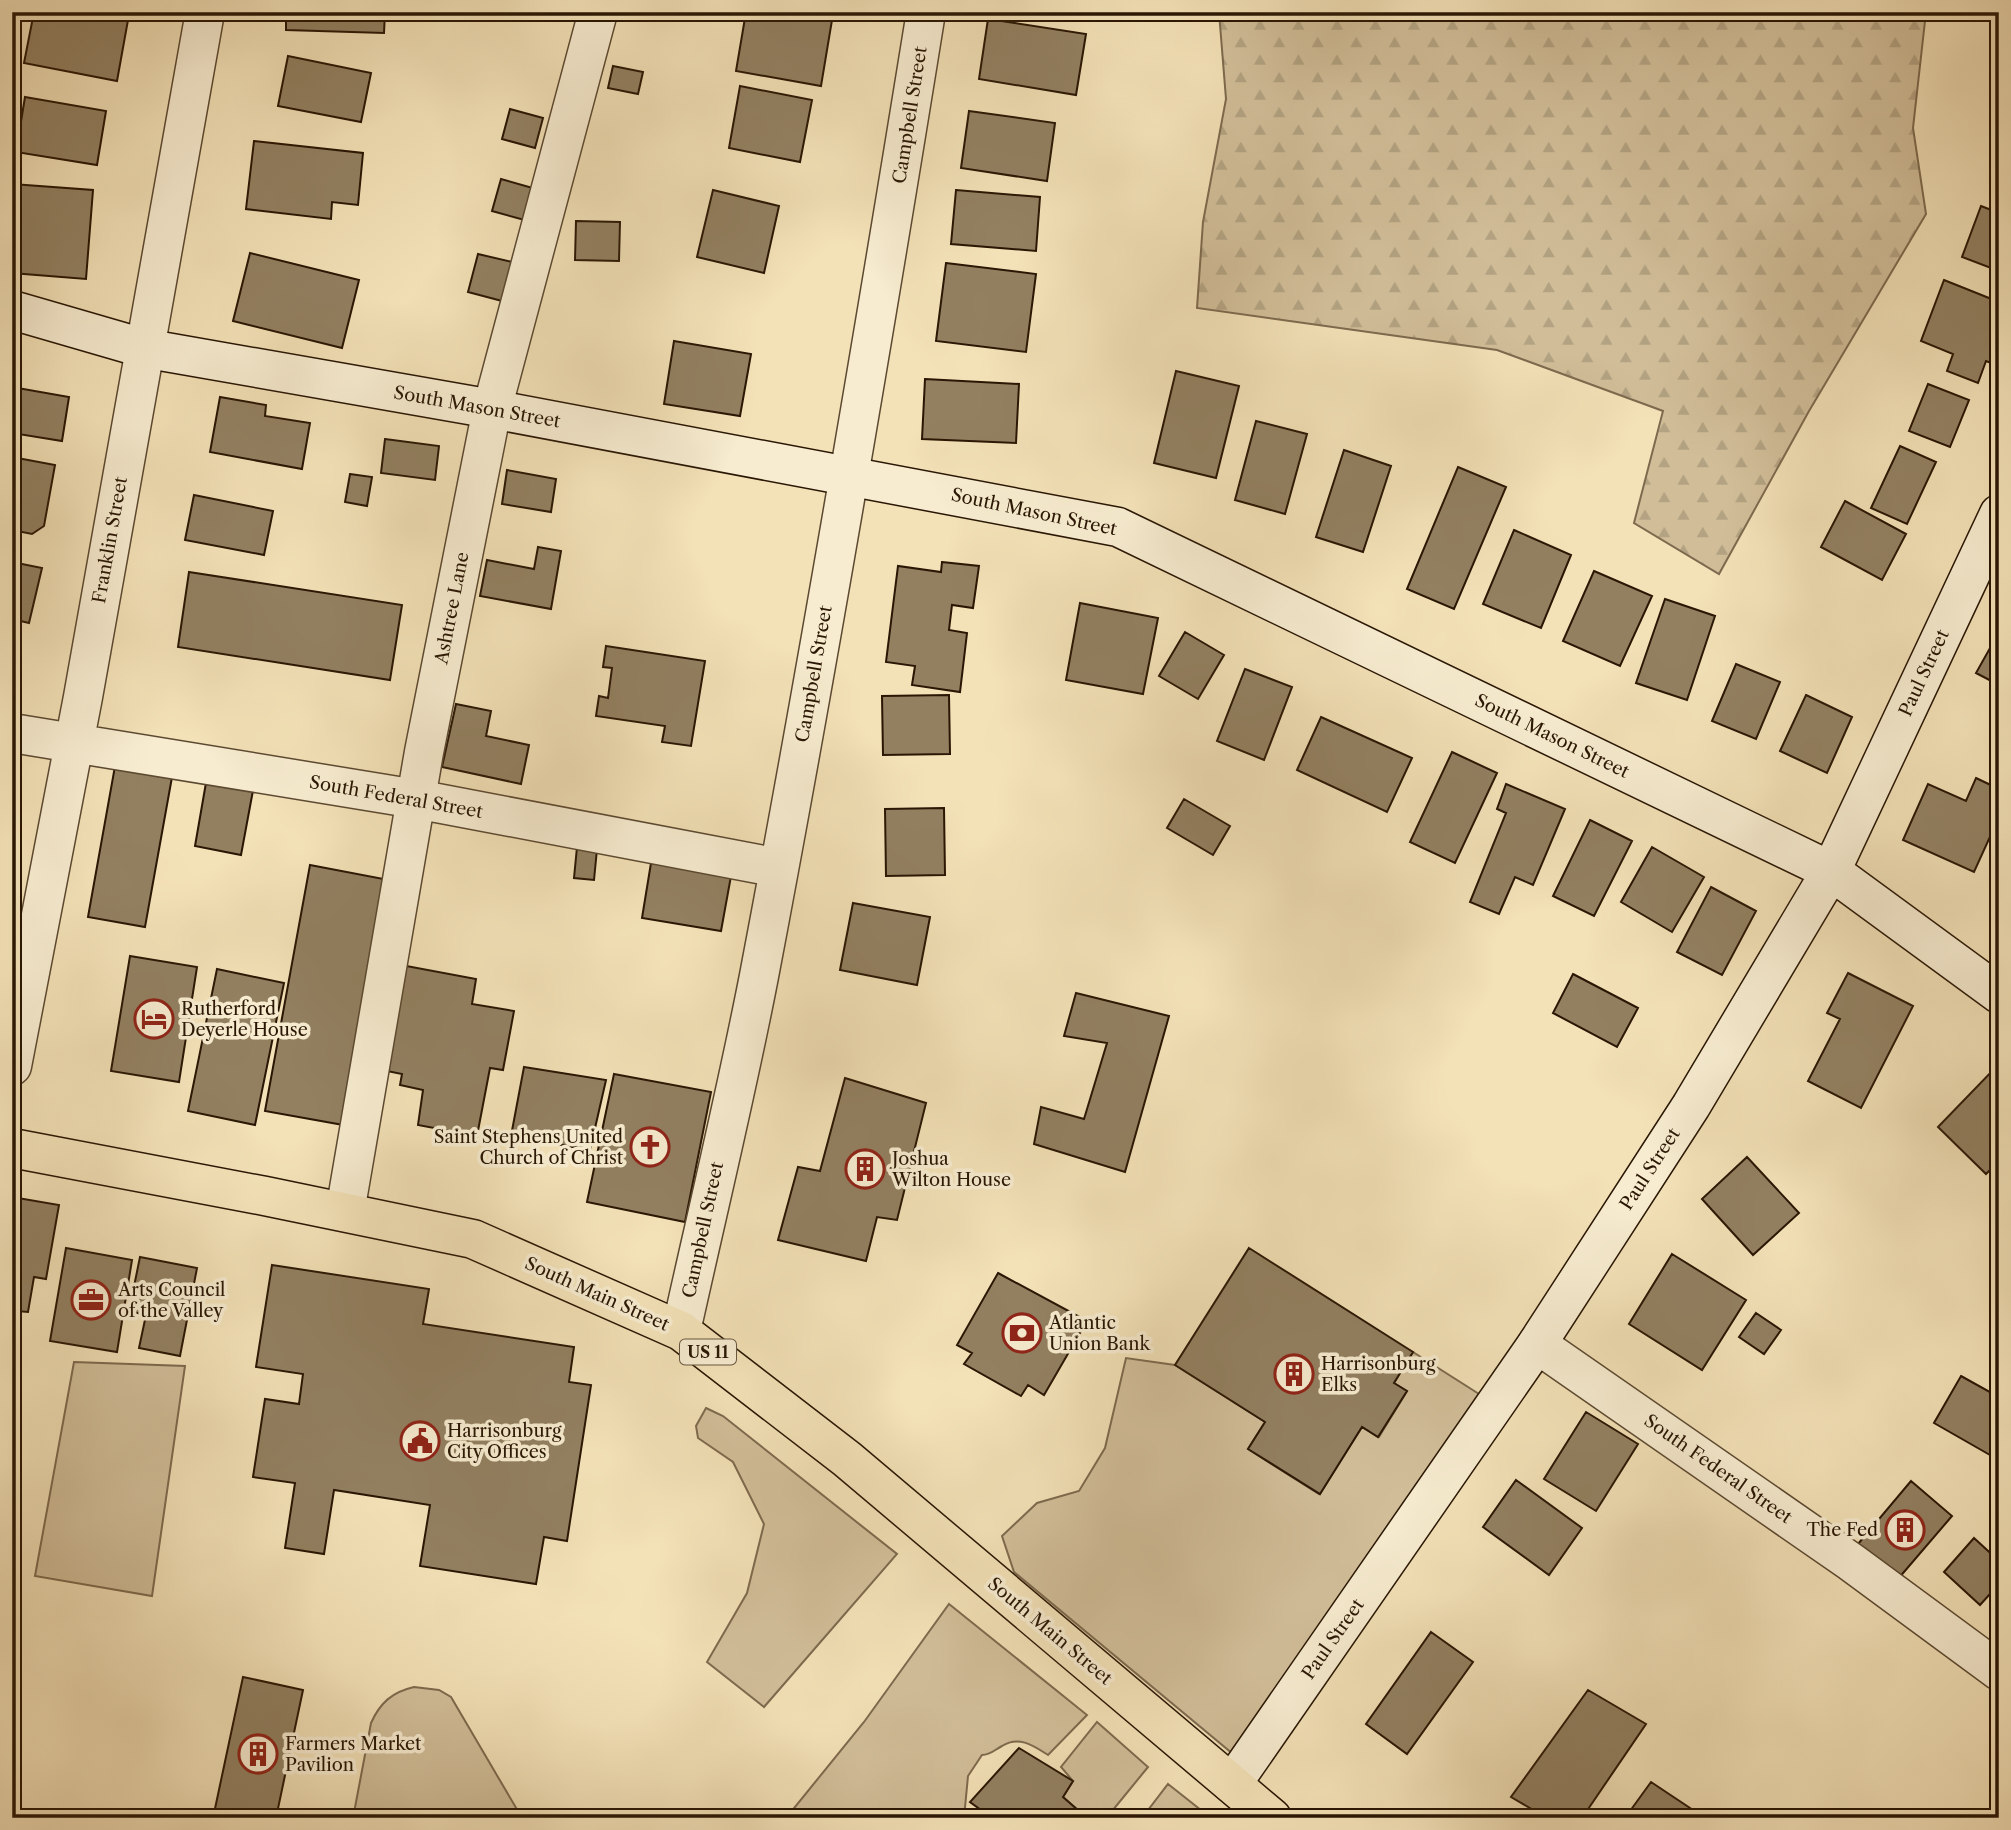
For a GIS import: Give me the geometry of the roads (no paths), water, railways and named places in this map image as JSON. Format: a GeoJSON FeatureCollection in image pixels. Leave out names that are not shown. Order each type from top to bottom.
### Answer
{"type":"FeatureCollection","features":[{"type":"Feature","properties":{"kind":"main road","name":"South Main Street"},"geometry":{"type":"LineString","coordinates":[[12,1148],[473,1239],[681,1331],[847,1460],[1272,1818]]}},
{"type":"Feature","properties":{"kind":"street","name":"Franklin Street"},"geometry":{"type":"LineString","coordinates":[[12,1066],[83,697],[143,348],[205,12]]}},
{"type":"Feature","properties":{"kind":"street","name":"Ashtree Lane"},"geometry":{"type":"LineString","coordinates":[[345,1212],[416,799],[492,409],[598,12]]}},
{"type":"Feature","properties":{"kind":"street","name":"Campbell Street"},"geometry":{"type":"LineString","coordinates":[[681,1331],[758,980],[779,868],[851,475],[926,12]]}},
{"type":"Feature","properties":{"kind":"street","name":"South Mason Street"},"geometry":{"type":"LineString","coordinates":[[12,310],[143,348],[492,409],[1118,527],[1831,870],[1999,995]]}},
{"type":"Feature","properties":{"kind":"street","name":"Paul Street"},"geometry":{"type":"LineString","coordinates":[[1232,1784],[1537,1345],[1691,1106],[1831,870],[1999,514]]}},
{"type":"Feature","properties":{"kind":"street","name":"South Federal Street"},"geometry":{"type":"LineString","coordinates":[[12,733],[416,799],[779,868]]}},
{"type":"Feature","properties":{"kind":"street","name":"South Federal Street"},"geometry":{"type":"LineString","coordinates":[[1537,1345],[1851,1562],[1999,1671]]}},
{"type":"Feature","properties":{"kind":"place","name":"Rutherford Deyerle House"},"geometry":{"type":"Point","coordinates":[154,1019]}},
{"type":"Feature","properties":{"kind":"place","name":"Saint Stephens United Church of Christ"},"geometry":{"type":"Point","coordinates":[650,1147]}},
{"type":"Feature","properties":{"kind":"place","name":"Joshua Wilton House"},"geometry":{"type":"Point","coordinates":[865,1169]}},
{"type":"Feature","properties":{"kind":"place","name":"Arts Council of the Valley"},"geometry":{"type":"Point","coordinates":[91,1300]}},
{"type":"Feature","properties":{"kind":"place","name":"Atlantic Union Bank"},"geometry":{"type":"Point","coordinates":[1022,1333]}},
{"type":"Feature","properties":{"kind":"place","name":"Harrisonburg Elks"},"geometry":{"type":"Point","coordinates":[1294,1374]}},
{"type":"Feature","properties":{"kind":"place","name":"Harrisonburg City Offices"},"geometry":{"type":"Point","coordinates":[420,1441]}},
{"type":"Feature","properties":{"kind":"place","name":"The Fed"},"geometry":{"type":"Point","coordinates":[1905,1530]}},
{"type":"Feature","properties":{"kind":"place","name":"Farmers Market Pavilion"},"geometry":{"type":"Point","coordinates":[258,1754]}}]}
